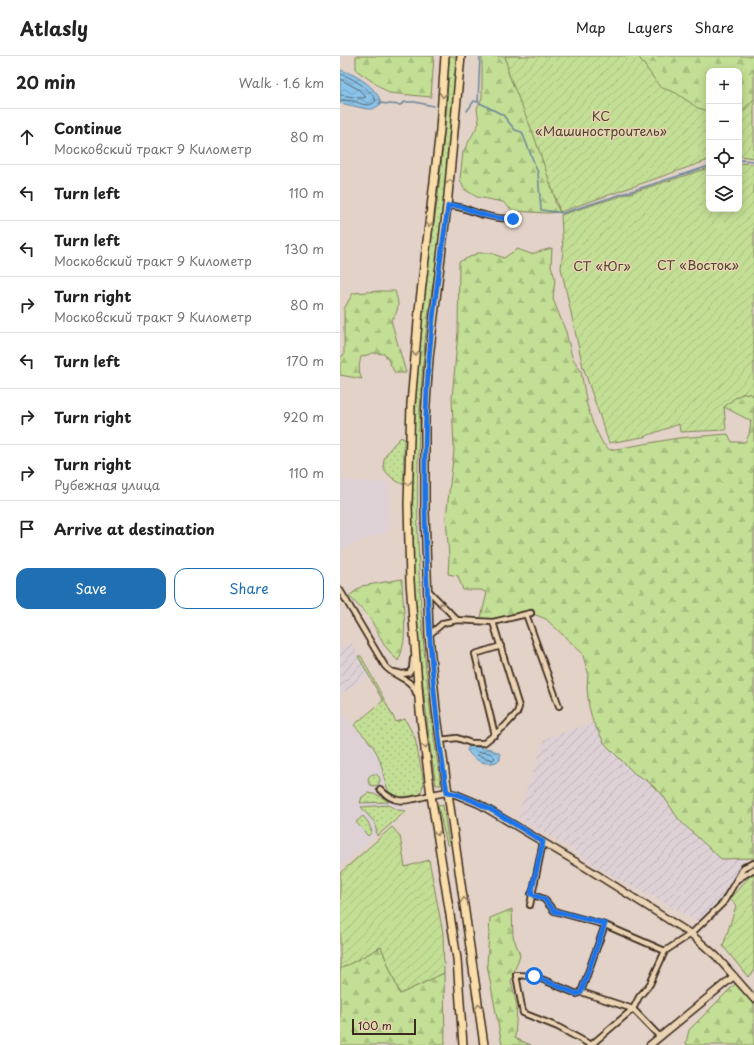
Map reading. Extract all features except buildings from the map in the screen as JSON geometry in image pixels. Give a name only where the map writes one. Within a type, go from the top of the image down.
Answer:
[{"type":"main road","points":[[445,56],[440,130],[420,299],[412,404],[408,504],[410,581],[420,707],[431,795],[453,933],[463,1045]]},
{"type":"main road","points":[[461,56],[448,206],[433,320],[426,404],[425,512],[429,634],[440,740],[484,1045]]},
{"type":"street","points":[[448,206],[468,208],[483,215],[493,217],[513,219],[519,217]]},
{"type":"street","points":[[340,590],[381,660],[392,673],[413,685],[420,707]]},
{"type":"street","points":[[427,590],[457,620]]},
{"type":"street","points":[[429,634],[443,623],[457,620],[493,622],[531,613]]},
{"type":"street","points":[[526,614],[559,706]]},
{"type":"street","points":[[440,740],[457,738],[471,743],[484,743],[495,735],[517,713],[519,707],[493,622]]},
{"type":"street","points":[[381,660],[395,672],[407,674],[412,669],[414,645]]},
{"type":"street","points":[[495,735],[475,654],[501,646]]},
{"type":"street","points":[[380,789],[387,797],[399,801],[447,792],[479,804],[691,934],[716,956],[754,999]]},
{"type":"street","points":[[530,905],[531,894],[543,842]]},
{"type":"street","points":[[660,1037],[633,1009],[581,992],[577,994],[534,976],[516,975],[523,1013],[558,1027],[591,1045],[633,1009],[639,997],[650,984],[665,951],[691,934],[723,903],[744,867],[754,863]]},
{"type":"street","points":[[737,880],[754,869]]},
{"type":"street","points":[[531,894],[544,899],[554,911],[605,924],[665,951]]},
{"type":"street","points":[[581,992],[605,924]]},
{"type":"street","points":[[650,1045],[734,976]]},
{"type":"shaded area","points":[[340,480],[388,483],[389,531],[340,549]]},
{"type":"shaded area","points":[[352,643],[369,676],[340,694],[340,647]]},
{"type":"shaded area","points":[[340,709],[372,746],[401,799],[405,810],[340,866]]},
{"type":"shaded area","points":[[603,720],[747,856],[723,902],[701,923],[635,887],[624,883],[591,863],[575,851],[517,817],[545,738]]},
{"type":"green space","points":[[356,56],[434,56],[431,97],[389,93],[356,70]]},
{"type":"green space","points":[[449,56],[456,56],[454,99],[442,225],[425,341],[418,452],[419,563],[422,619],[426,675],[441,785],[436,785],[415,618],[412,568],[411,489],[418,360],[425,283],[438,195],[447,105]]},
{"type":"green space","points":[[482,56],[520,56],[553,180],[555,203],[560,212],[547,213],[513,211],[503,202],[477,197],[464,189],[460,179],[463,152],[479,123],[477,108],[482,98]]},
{"type":"green space","name":"КС «Машиностроитель»","points":[[505,56],[638,56],[660,87],[676,93],[698,108],[706,110],[706,161],[560,212],[533,133],[509,75]]},
{"type":"green space","points":[[638,56],[754,56],[754,99],[743,111],[742,118],[742,68],[706,68],[706,129],[689,123],[651,77]]},
{"type":"green space","points":[[754,99],[754,158],[742,156],[743,111]]},
{"type":"green space","points":[[742,163],[754,164],[754,396],[746,393],[742,394],[724,407],[726,430],[680,432],[679,424],[643,437],[609,443],[583,367],[561,268],[563,251],[561,215],[706,169],[706,212],[742,212]]},
{"type":"green space","points":[[552,248],[551,266],[555,278],[553,299],[566,332],[572,357],[581,371],[587,405],[593,424],[603,444],[610,450],[678,438],[728,434],[732,442],[745,442],[749,435],[751,421],[724,407],[742,394],[746,393],[754,396],[754,858],[721,859],[679,820],[662,794],[646,780],[635,774],[605,744],[593,722],[589,707],[587,688],[588,672],[582,653],[546,619],[531,613],[493,622],[480,621],[487,593],[481,590],[463,590],[458,576],[448,574],[449,557],[446,517],[454,451],[452,398],[458,332],[459,262],[478,253],[491,253],[504,258],[517,249],[531,254]]},
{"type":"green space","points":[[395,291],[398,307],[394,317],[391,320],[406,373],[395,373],[385,354],[373,353],[361,357],[359,368],[362,379],[340,375],[340,357],[344,355],[344,309],[353,293]]},
{"type":"green space","points":[[401,437],[404,439],[404,484],[393,478],[384,468],[385,456]]},
{"type":"green space","points":[[402,579],[405,631],[402,651],[398,661],[384,645],[370,618],[349,596],[362,586]]},
{"type":"green space","points":[[358,656],[361,656],[396,722],[405,719],[415,738],[424,783],[420,795],[400,797],[389,792],[385,783],[378,755],[371,743],[354,725],[383,701]]},
{"type":"green space","points":[[372,774],[376,774],[380,780],[376,786],[372,786],[368,782],[368,778]]},
{"type":"green space","points":[[368,793],[378,795],[389,802],[360,803],[362,797]]},
{"type":"green space","points":[[388,805],[398,810],[406,811],[377,836],[375,823],[361,807]]},
{"type":"green space","points":[[443,805],[449,845],[447,845],[438,806]]},
{"type":"green space","points":[[363,816],[368,822],[372,832],[368,836],[356,822]]},
{"type":"green space","points":[[392,827],[400,836],[405,867],[429,860],[443,933],[444,973],[400,994],[381,947],[340,969],[340,873]]},
{"type":"green space","points":[[752,874],[754,874],[754,972],[748,977],[723,946],[736,906],[730,898]]},
{"type":"green space","points":[[512,909],[513,936],[520,955],[511,981],[517,1006],[515,1038],[531,1045],[502,1045],[487,965],[490,918]]},
{"type":"green space","points":[[381,947],[400,994],[444,973],[445,1045],[340,1045],[340,969]]},
{"type":"green space","points":[[735,984],[754,1004],[754,1045],[687,1045],[686,1043],[689,1030]]},
{"type":"water","points":[[340,70],[352,74],[365,82],[376,92],[381,104],[373,109],[367,109],[340,103]]},
{"type":"water","points":[[469,746],[491,749],[500,754],[500,760],[491,763],[482,762],[470,754],[467,750]]},
{"type":"waterway","points":[[478,102],[480,56]]},
{"type":"waterway","points":[[467,111],[474,101],[478,102],[503,115],[515,130],[522,132],[538,173],[541,210],[563,213],[706,167]]},
{"type":"waterway","points":[[379,103],[400,105],[405,102],[415,102],[433,106]]},
{"type":"waterway","points":[[742,160],[754,161]]},
{"type":"route","points":[[513,219],[483,215],[468,208],[454,205],[448,206],[429,358],[426,419],[425,512],[427,590],[429,634],[436,709],[447,792],[479,804],[543,842],[531,894],[544,899],[554,911],[576,915],[605,924],[581,992],[577,994],[534,976]]},
{"type":"park label","name":"СТ «Восток»","points":[[698,265]]},
{"type":"park label","name":"СТ «Юг»","points":[[602,266]]}]
